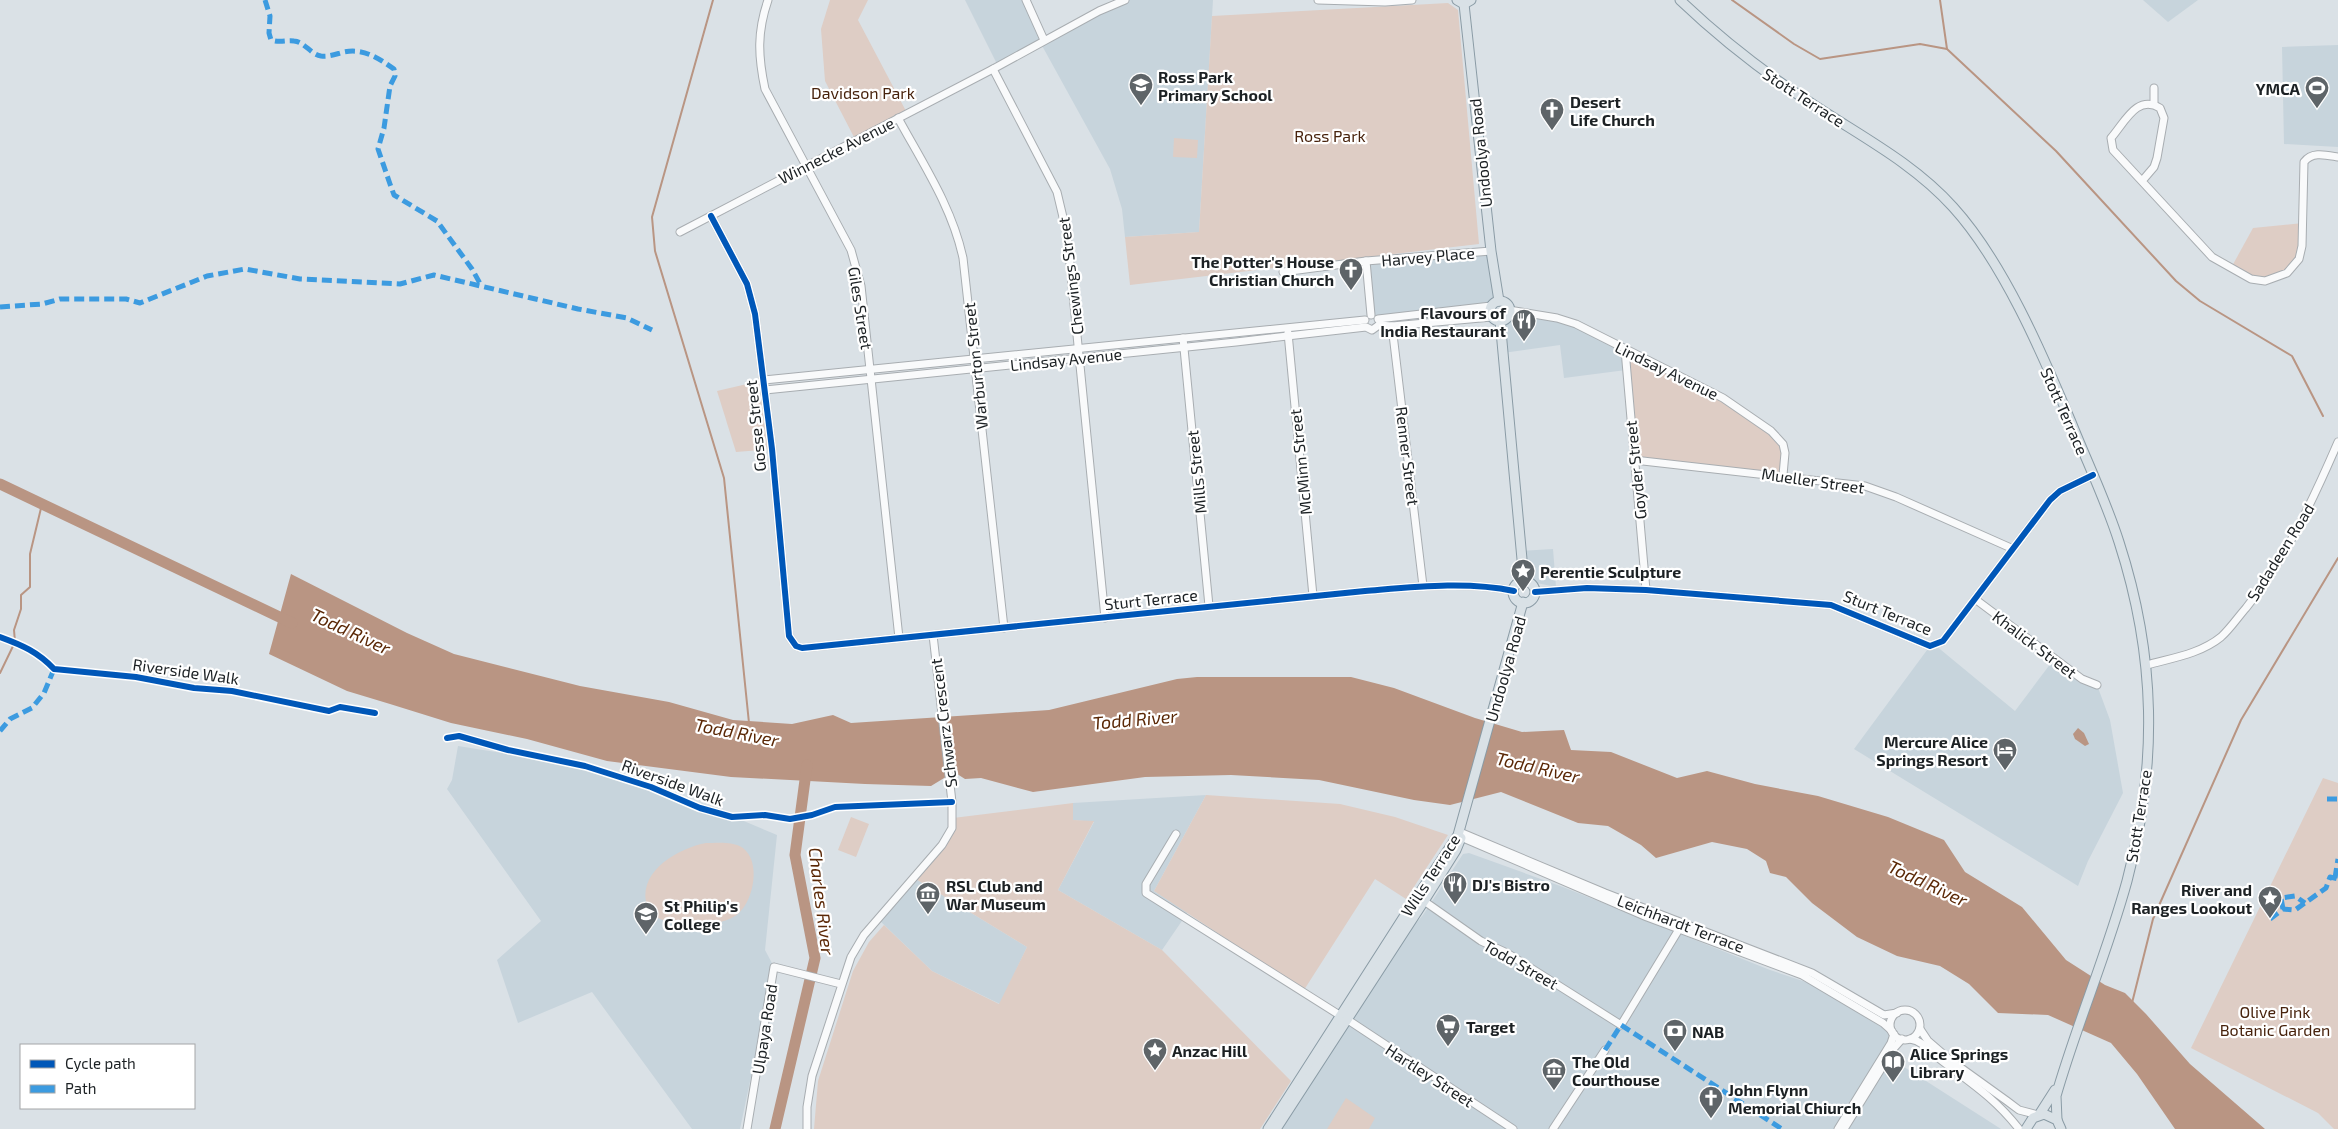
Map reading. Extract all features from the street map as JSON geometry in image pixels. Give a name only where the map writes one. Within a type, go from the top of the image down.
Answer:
[{"type":"main road","name":"Stott Terrace","points":[[1680,0],[1750,61],[1816,107],[1895,156],[1953,207],[1988,254],[2017,305],[2060,398],[2119,542],[2130,578],[2143,634],[2147,665],[2150,731],[2142,815],[2126,884],[2060,1082],[2055,1104],[2059,1124]]},
{"type":"main road","name":"Undoolya Road","points":[[1464,1],[1495,303]]},
{"type":"main road","points":[[1496,319],[1506,318],[1509,310],[1505,303],[1495,303],[1490,311],[1496,319],[1524,581]]},
{"type":"main road","points":[[1524,581],[1533,585],[1535,592],[1530,601],[1523,602],[1517,600],[1514,591],[1516,585],[1524,581]]},
{"type":"main road","name":"Undoolya Road","points":[[1461,832],[1523,602]]},
{"type":"main road","name":"Wills Terrace","points":[[1268,1129],[1385,959],[1420,899],[1456,850],[1461,832]]},
{"type":"main road","name":"Wills Terrace","points":[[1276,1129],[1344,1018]]},
{"type":"main road","name":"Stott Terrace","points":[[2026,1129],[2029,1121],[2038,1115],[2060,1082]]},
{"type":"main road","points":[[2038,1115],[2048,1115],[2059,1124]]},
{"type":"street","name":"Giles Street","points":[[768,0],[760,23],[759,43],[760,67],[765,89],[851,250],[861,286],[899,638]]},
{"type":"street","points":[[1026,0],[1044,40]]},
{"type":"street","name":"Winnecke Avenue","points":[[680,232],[993,69],[1099,11],[1125,0]]},
{"type":"street","points":[[1318,0],[1386,2],[1412,0]]},
{"type":"street","name":"Chewings Street","points":[[993,69],[1050,176],[1060,201],[1067,234],[1105,618]]},
{"type":"street","points":[[2154,88],[2154,104]]},
{"type":"street","points":[[2142,181],[2154,167],[2164,118],[2160,108],[2154,104],[2138,105],[2111,138],[2112,150],[2212,257],[2251,279],[2266,281],[2287,272],[2299,259],[2302,246],[2304,162],[2314,154],[2338,157]]},
{"type":"street","name":"Warburton Street","points":[[898,118],[949,211],[963,258],[1004,628]]},
{"type":"street","name":"Gosse Street","points":[[711,216],[747,284],[755,314],[764,380],[789,636],[792,643]]},
{"type":"street","name":"Harvey Place","points":[[1283,272],[1366,261],[1491,251]]},
{"type":"street","name":"Harvey Place","points":[[1366,261],[1367,321]]},
{"type":"street","points":[[1367,321],[1372,330],[1378,322],[1495,303]]},
{"type":"street","name":"Lindsay Avenue","points":[[1509,310],[1557,318],[1576,324],[1723,398],[1771,431],[1783,444],[1783,475]]},
{"type":"street","points":[[1367,321],[1392,326],[1496,319]]},
{"type":"street","name":"Lindsay Avenue","points":[[764,380],[1078,347],[1367,321]]},
{"type":"street","name":"Lindsay Avenue","points":[[765,390],[1288,337],[1367,321]]},
{"type":"street","name":"Renner Street","points":[[1392,326],[1423,586]]},
{"type":"street","name":"McMinn Street","points":[[1288,328],[1313,596]]},
{"type":"street","name":"Mills Street","points":[[1183,338],[1209,606]]},
{"type":"street","name":"Goyder Street","points":[[1625,350],[1646,590]]},
{"type":"street","name":"Sadadeen Road","points":[[2147,665],[2195,652],[2222,636],[2261,588],[2296,532],[2338,442]]},
{"type":"street","name":"Mueller Street","points":[[1634,460],[1783,475],[1865,486],[1896,497],[2012,548]]},
{"type":"street","name":"Sturt Terrace","points":[[1535,592],[1587,588],[1646,590],[1831,605],[1930,646],[1942,641],[2050,500],[2060,491],[2093,476]]},
{"type":"street","name":"Sturt Terrace","points":[[792,643],[802,648],[1423,586],[1475,587],[1514,591]]},
{"type":"street","name":"Khalick Street","points":[[1975,599],[2075,674],[2098,685]]},
{"type":"street","name":"Schwarz Crescent","points":[[807,1129],[807,1107],[812,1076],[851,957],[864,935],[942,845],[952,828],[952,802],[933,635]]},
{"type":"street","name":"Leichhardt Terrace","points":[[1461,832],[1680,927],[1802,975],[1884,1023],[1893,1032]]},
{"type":"street","name":"Hartley Street","points":[[1176,834],[1146,884],[1146,893],[1344,1018],[1513,1129]]},
{"type":"street","name":"Todd Street","points":[[1420,899],[1481,941],[1507,953],[1621,1026],[1680,927]]},
{"type":"street","name":"Leichhardt Terrace","points":[[1680,927],[1812,973],[1884,1015],[1897,1013]]},
{"type":"street","name":"Ulpaya Road","points":[[747,1129],[774,967],[841,984]]},
{"type":"street","points":[[1838,1129],[1891,1043],[1893,1032],[1892,1019],[1897,1013],[1908,1010],[1916,1014],[1920,1021],[1920,1030],[1916,1036],[1906,1039],[1894,1048],[1844,1129]]},
{"type":"street","points":[[1920,1030],[1928,1041],[1950,1060],[2013,1106],[2038,1115]]},
{"type":"street","points":[[1893,1032],[1906,1039],[1922,1043],[1939,1058],[1979,1086],[1997,1103],[2018,1129]]},
{"type":"street","points":[[1553,1129],[1604,1050]]},
{"type":"street","points":[[2059,1124],[2066,1129]]},
{"type":"shaded area","name":"Ross Park Primary School","points":[[965,0],[1026,0],[1044,40],[1125,0],[1213,0],[1199,232],[1125,237],[1122,209],[1110,169],[1040,42],[998,66]]},
{"type":"shaded area","points":[[2143,0],[2198,0],[2168,22]]},
{"type":"shaded area","points":[[2338,45],[2338,147],[2284,144],[2282,47]]},
{"type":"shaded area","points":[[1491,251],[1496,301],[1378,318],[1368,316],[1366,261]]},
{"type":"shaded area","points":[[1506,310],[1557,318],[1625,350],[1626,370],[1564,378],[1560,345],[1503,353],[1503,318]]},
{"type":"shaded area","points":[[1553,549],[1556,587],[1532,582],[1521,551]]},
{"type":"shaded area","name":"Mercure Alice Springs Resort","points":[[1935,645],[2015,711],[2054,659],[2097,685],[2110,720],[2123,793],[2088,861],[2078,886],[1854,749],[1930,646]]},
{"type":"shaded area","name":"St Philip's College","points":[[458,746],[597,768],[701,803],[777,835],[765,950],[774,967],[740,1129],[692,1129],[592,992],[518,1023],[497,960],[541,921],[447,789],[452,780]]},
{"type":"shaded area","points":[[1206,795],[1154,891],[1188,912],[1162,950],[1058,890],[1094,822],[1073,820],[1073,803]]},
{"type":"shaded area","points":[[1469,853],[1563,887],[1770,970],[1809,983],[1888,1031],[1889,1041],[1901,1065],[2001,1129],[1276,1129],[1385,959],[1423,915],[1463,854]]},
{"type":"shaded area","points":[[914,878],[1027,947],[1000,1004],[932,971],[878,919]]},
{"type":"green space","name":"Davidson Park","points":[[830,0],[868,0],[858,20],[907,113],[856,141],[825,81],[821,29]]},
{"type":"green space","name":"Ross Park","points":[[1448,3],[1458,10],[1479,244],[1130,285],[1125,237],[1199,232],[1212,16]]},
{"type":"green space","points":[[1174,138],[1198,140],[1197,158],[1173,157]]},
{"type":"green space","points":[[2303,223],[2299,259],[2287,273],[2258,280],[2231,268],[2253,228]]},
{"type":"green space","points":[[1625,350],[1723,398],[1783,444],[1783,475],[1634,460]]},
{"type":"green space","points":[[764,380],[772,449],[736,452],[717,391]]},
{"type":"green space","name":"Olive Pink Botanic Garden","points":[[2323,778],[2338,783],[2338,1129],[2334,1129],[2318,1113],[2191,1048]]},
{"type":"green space","points":[[1206,795],[1340,804],[1395,817],[1448,835],[1406,899],[1375,879],[1304,990],[1154,891]]},
{"type":"green space","points":[[1073,803],[1073,820],[1094,821],[1058,890],[1162,950],[1291,1081],[1260,1129],[814,1129],[818,1081],[853,971],[869,942],[884,925],[932,971],[999,1004],[1027,947],[914,878],[942,845],[953,818]]},
{"type":"green space","points":[[851,817],[869,824],[856,857],[838,850]]},
{"type":"green space","points":[[706,843],[735,844],[749,854],[754,871],[752,890],[744,907],[730,919],[718,923],[688,926],[673,924],[661,919],[651,912],[646,902],[646,890],[649,880],[655,870],[674,855]]},
{"type":"green space","points":[[1346,1098],[1375,1118],[1369,1129],[1327,1129]]},
{"type":"water","points":[[291,574],[407,633],[454,654],[580,686],[669,702],[733,720],[792,724],[833,715],[851,723],[1049,710],[1177,679],[1197,677],[1351,677],[1394,688],[1475,718],[1522,732],[1564,730],[1571,750],[1611,752],[1677,778],[1707,771],[1755,784],[1818,796],[1888,817],[1944,840],[1965,872],[2022,907],[2066,960],[2105,985],[2125,993],[2190,1064],[2265,1129],[2175,1129],[2137,1074],[2111,1043],[2048,1015],[1998,1013],[1969,984],[1940,966],[1897,956],[1857,937],[1812,903],[1786,877],[1770,873],[1766,861],[1747,849],[1712,842],[1656,858],[1641,845],[1608,826],[1578,823],[1501,792],[1450,805],[1414,800],[1319,780],[1231,775],[1145,777],[1033,792],[981,778],[965,779],[954,772],[931,786],[865,784],[731,777],[607,761],[527,739],[451,723],[347,691],[269,654]]},
{"type":"water","points":[[2078,728],[2084,733],[2089,744],[2085,746],[2075,739],[2073,734]]},
{"type":"waterway","points":[[713,0],[652,217],[655,251],[724,478],[749,723]]},
{"type":"waterway","points":[[1732,0],[1794,44],[1820,59],[1920,44],[1947,49],[2056,151],[2176,281],[2200,301],[2292,356],[2323,416]]},
{"type":"waterway","points":[[1940,0],[1947,49]]},
{"type":"waterway","name":"Todd River","points":[[0,484],[292,623]]},
{"type":"waterway","points":[[0,673],[15,642],[14,630],[21,609],[21,595],[30,587],[30,554],[42,504]]},
{"type":"waterway","points":[[2132,1003],[2153,919],[2241,720],[2338,558]]},
{"type":"waterway","name":"Charles River","points":[[775,1129],[815,958],[795,855],[807,765]]},
{"type":"marked path","points":[[265,0],[270,16],[269,33],[271,40],[298,42],[321,56],[358,51],[376,58],[394,69],[395,76],[390,86],[384,128],[378,149],[394,195],[437,221],[472,269],[482,287]]},
{"type":"marked path","points":[[0,307],[42,304],[60,299],[126,299],[140,303],[207,276],[245,269],[300,279],[400,284],[434,275],[578,309],[627,318],[652,330]]},
{"type":"marked path","points":[[0,731],[10,719],[32,708],[44,693],[54,669]]},
{"type":"marked path","points":[[2327,799],[2338,799]]},
{"type":"marked path","points":[[2335,878],[2338,859]]},
{"type":"marked path","points":[[2270,919],[2283,909],[2295,910],[2326,888],[2330,877],[2338,879]]},
{"type":"marked path","points":[[2283,909],[2281,898],[2295,896],[2305,903]]},
{"type":"marked path","points":[[1605,1050],[1621,1025],[1782,1129]]},
{"type":"cycle path","points":[[711,216],[747,284],[755,314],[772,449],[789,636],[796,646],[802,648],[1402,588],[1477,586],[1514,591]]},
{"type":"cycle path","points":[[1535,592],[1587,588],[1646,590],[1831,605],[1930,646],[1943,641],[2050,500],[2060,491],[2093,475]]},
{"type":"cycle path","name":"Riverside Walk","points":[[0,637],[29,650],[54,669],[136,677],[194,688],[232,691],[329,711],[340,707],[375,713]]},
{"type":"cycle path","name":"Riverside Walk","points":[[447,738],[459,736],[508,750],[585,766],[651,787],[700,808],[732,817],[765,815],[790,819],[812,815],[835,807],[952,802]]},
{"type":"place","name":"Ross Park Primary School","points":[[1141,106]]},
{"type":"place","name":"YMCA","points":[[2317,109]]},
{"type":"place","name":"Desert Life Church","points":[[1552,131]]},
{"type":"place","name":"The Potter's House Christian Church","points":[[1351,291]]},
{"type":"place","name":"Flavours of India Restaurant","points":[[1524,342]]},
{"type":"place","name":"Perentie Sculpture","points":[[1523,592]]},
{"type":"place","name":"Mercure Alice Springs Resort","points":[[2005,771]]},
{"type":"place","name":"DJ's Bistro","points":[[1455,905]]},
{"type":"place","name":"RSL Club and War Museum","points":[[928,915]]},
{"type":"place","name":"River and Ranges Lookout","points":[[2270,919]]},
{"type":"place","name":"St Philip's College","points":[[646,935]]},
{"type":"place","name":"Target","points":[[1448,1047]]},
{"type":"place","name":"NAB","points":[[1675,1052]]},
{"type":"place","name":"Anzac Hill","points":[[1155,1071]]},
{"type":"place","name":"Alice Springs Library","points":[[1893,1083]]},
{"type":"place","name":"The Old Courthouse","points":[[1554,1091]]},
{"type":"place","name":"John Flynn Memorial Chiurch","points":[[1711,1119]]}]
